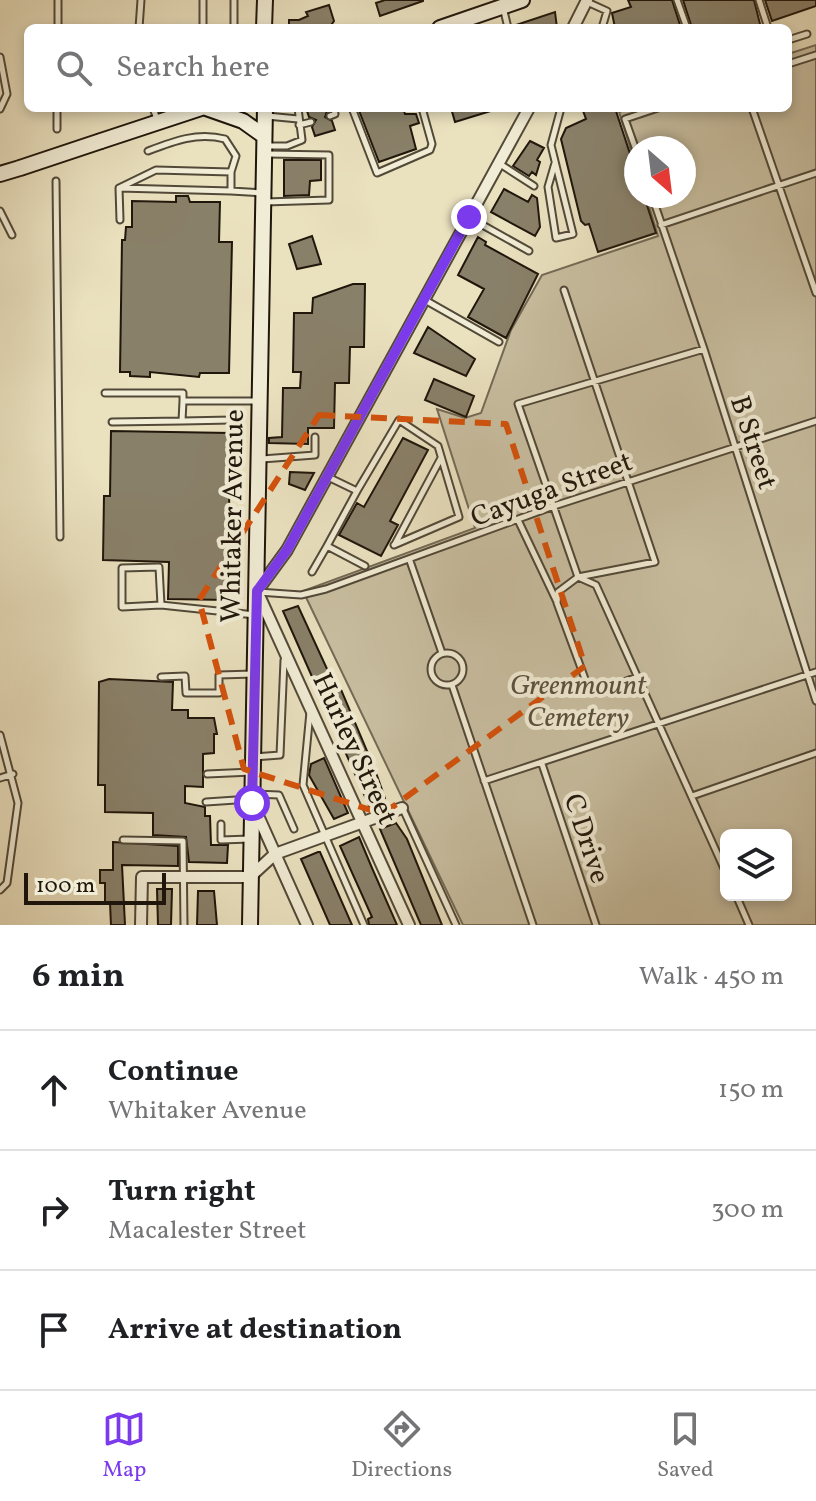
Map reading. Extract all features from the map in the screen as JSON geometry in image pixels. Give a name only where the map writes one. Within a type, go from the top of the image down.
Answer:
[{"type":"main road","points":[[263,0],[264,24]]},
{"type":"main road","points":[[451,24],[513,2]]},
{"type":"main road","points":[[0,174],[101,141],[155,115],[176,112]]},
{"type":"main road","points":[[217,112],[240,119],[263,146]]},
{"type":"main road","name":"Whitaker Avenue","points":[[250,925],[265,112]]},
{"type":"street","points":[[575,24],[587,1]]},
{"type":"street","points":[[257,591],[287,550],[527,112]]},
{"type":"street","name":"Hurley Street","points":[[257,591],[409,925]]},
{"type":"street","points":[[252,799],[307,925]]},
{"type":"street","points":[[141,925],[142,877],[184,877],[206,872],[250,877],[275,854],[402,808]]},
{"type":"lane","points":[[58,0],[58,24]]},
{"type":"lane","points":[[139,24],[141,0]]},
{"type":"lane","points":[[203,0],[203,24]]},
{"type":"lane","points":[[234,0],[234,24]]},
{"type":"lane","points":[[677,0],[686,24]]},
{"type":"lane","points":[[759,0],[767,24]]},
{"type":"lane","points":[[587,1],[607,11],[603,24]]},
{"type":"lane","points":[[509,24],[513,2]]},
{"type":"lane","points":[[792,39],[807,34]]},
{"type":"lane","points":[[792,63],[816,55]]},
{"type":"lane","points":[[0,57],[7,94],[0,109]]},
{"type":"lane","points":[[57,112],[57,129]]},
{"type":"lane","points":[[265,112],[298,116],[311,122]]},
{"type":"lane","points":[[330,116],[335,112]]},
{"type":"lane","points":[[354,112],[377,173],[430,150],[432,144],[423,112]]},
{"type":"lane","points":[[555,163],[548,187],[556,238],[573,234],[551,145],[560,112]]},
{"type":"lane","points":[[631,136],[625,119],[646,112]]},
{"type":"lane","points":[[753,112],[816,293]]},
{"type":"lane","points":[[263,146],[287,146],[302,140],[298,116]]},
{"type":"lane","points":[[148,151],[189,137],[210,135],[225,139],[236,156],[231,172],[231,191]]},
{"type":"lane","points":[[119,188],[231,191],[262,197],[329,200],[329,155],[263,146]]},
{"type":"lane","points":[[499,163],[534,186]]},
{"type":"lane","points":[[119,188],[156,170],[231,172]]},
{"type":"lane","points":[[661,225],[816,173]]},
{"type":"lane","points":[[56,181],[60,537]]},
{"type":"lane","points":[[119,188],[120,220]]},
{"type":"lane","name":"B Street","points":[[656,208],[813,673],[816,701]]},
{"type":"lane","points":[[0,211],[12,235]]},
{"type":"lane","points":[[469,217],[529,251]]},
{"type":"lane","points":[[557,603],[558,592],[578,577],[655,562],[564,290]]},
{"type":"lane","points":[[424,300],[499,342]]},
{"type":"lane","points":[[704,349],[518,404],[578,577],[596,585],[720,859]]},
{"type":"lane","points":[[105,393],[183,393],[182,421]]},
{"type":"lane","points":[[183,401],[258,401]]},
{"type":"lane","points":[[112,422],[232,420]]},
{"type":"lane","points":[[312,572],[399,420],[438,446],[442,457],[459,517],[394,545],[442,457]]},
{"type":"lane","name":"Cayuga Street","points":[[257,591],[301,595],[410,561],[630,480],[816,421]]},
{"type":"lane","points":[[257,459],[315,455],[315,437]]},
{"type":"lane","points":[[327,476],[357,491]]},
{"type":"lane","points":[[518,520],[557,603],[588,687],[603,690],[637,677]]},
{"type":"lane","points":[[327,546],[365,566]]},
{"type":"lane","points":[[410,561],[442,653]]},
{"type":"lane","points":[[161,605],[159,567],[122,568],[122,607],[161,605],[256,615]]},
{"type":"lane","points":[[546,581],[564,586]]},
{"type":"lane","points":[[207,774],[280,755],[285,651]]},
{"type":"lane","points":[[442,653],[458,657],[463,667],[461,678],[452,685],[441,685],[431,674],[431,664],[442,653]]},
{"type":"lane","points":[[484,781],[813,673]]},
{"type":"lane","points":[[161,677],[185,676],[186,693],[219,693],[219,675],[255,674]]},
{"type":"lane","points":[[452,685],[533,925]]},
{"type":"lane","points":[[311,707],[303,785],[364,925]]},
{"type":"lane","points":[[0,735],[13,774],[18,803],[7,883],[0,890]]},
{"type":"lane","points":[[692,796],[816,753]]},
{"type":"lane","name":"C Drive","points":[[542,764],[596,925]]},
{"type":"lane","points":[[0,778],[13,774]]},
{"type":"lane","points":[[206,802],[279,795],[294,829]]},
{"type":"lane","points":[[402,808],[456,925]]},
{"type":"lane","points":[[221,824],[221,840],[251,839]]},
{"type":"lane","points":[[123,840],[183,841],[184,925]]},
{"type":"lane","points":[[739,901],[749,925]]},
{"type":"highlighted area","points":[[319,415],[506,424],[585,666],[383,814],[244,769],[199,600]]},
{"type":"green space","name":"Greenmount Cemetery","points":[[816,45],[816,925],[463,925],[303,591],[475,528],[437,409],[465,418],[481,413],[511,330],[542,275],[658,236],[650,208],[696,208],[696,136],[627,136],[619,112],[792,112],[792,53]]},
{"type":"building","points":[[385,0],[423,1],[380,16],[376,3]]},
{"type":"building","points":[[628,0],[672,0],[680,24],[614,24],[612,13],[631,7]]},
{"type":"building","points":[[683,0],[754,0],[760,24],[691,24]]},
{"type":"building","points":[[765,0],[816,0],[816,6],[772,21]]},
{"type":"building","points":[[329,5],[334,21],[332,24],[289,24],[289,20],[308,16],[306,12]]},
{"type":"building","points":[[555,12],[556,24],[519,24]]},
{"type":"building","points":[[307,112],[327,112],[325,117],[332,121],[335,130],[315,136],[312,127],[316,120],[309,117]]},
{"type":"building","points":[[360,112],[416,114],[419,123],[410,126],[416,149],[379,162]]},
{"type":"building","points":[[452,112],[488,112],[455,122]]},
{"type":"building","points":[[583,112],[616,112],[624,136],[624,208],[648,208],[656,233],[598,252],[589,224],[581,221],[561,139],[566,128],[586,119]]},
{"type":"building","points":[[530,141],[544,148],[537,160],[540,162],[536,175],[532,172],[529,176],[513,166]]},
{"type":"building","points":[[284,160],[321,160],[321,180],[310,181],[309,195],[284,196]]},
{"type":"building","points":[[504,189],[528,202],[532,195],[537,198],[540,227],[535,236],[491,212]]},
{"type":"building","points":[[176,196],[188,196],[190,202],[220,202],[219,242],[232,242],[229,373],[200,373],[199,377],[150,372],[150,377],[130,376],[130,372],[120,372],[122,240],[125,240],[126,227],[132,227],[132,201],[176,202]]},
{"type":"building","points":[[312,236],[321,264],[297,269],[289,244]]},
{"type":"building","points":[[478,237],[486,242],[485,245],[538,274],[506,338],[468,317],[484,289],[458,275]]},
{"type":"building","points":[[353,284],[365,284],[364,347],[350,347],[349,383],[335,383],[334,428],[308,428],[308,444],[269,443],[269,438],[282,437],[283,388],[300,388],[301,372],[293,372],[294,313],[312,313],[313,298]]},
{"type":"building","points":[[428,327],[475,359],[466,376],[414,353]]},
{"type":"building","points":[[434,379],[474,396],[466,417],[425,400]]},
{"type":"building","points":[[111,431],[230,433],[228,600],[168,599],[169,562],[103,560],[104,496],[110,496]]},
{"type":"building","points":[[403,438],[428,450],[390,521],[398,525],[381,556],[339,535],[357,503],[364,507]]},
{"type":"building","points":[[290,472],[314,473],[305,490],[289,484]]},
{"type":"building","points":[[298,606],[333,682],[337,680],[385,798],[370,808],[283,611]]},
{"type":"building","points":[[109,679],[173,682],[172,710],[188,710],[188,718],[214,718],[217,734],[214,734],[214,753],[203,754],[203,787],[185,786],[185,803],[205,807],[205,816],[210,816],[211,845],[228,845],[227,863],[189,862],[186,837],[153,835],[153,813],[105,812],[105,785],[98,785],[99,682]]},
{"type":"building","points":[[324,758],[348,813],[334,819],[309,775],[311,764]]},
{"type":"building","points":[[396,823],[407,839],[442,925],[421,925],[380,829]]},
{"type":"building","points":[[359,837],[397,925],[369,925],[368,919],[372,917],[340,846]]},
{"type":"building","points":[[113,842],[178,846],[178,866],[122,865],[125,925],[111,925],[110,903],[105,903],[105,883],[100,883],[100,870],[113,870]]},
{"type":"building","points":[[318,852],[352,925],[330,925],[301,859]]},
{"type":"building","points":[[157,889],[172,889],[171,925],[158,925]]},
{"type":"building","points":[[198,891],[214,891],[217,925],[197,925]]},
{"type":"route","points":[[252,803],[257,591],[287,550],[469,217]]}]
